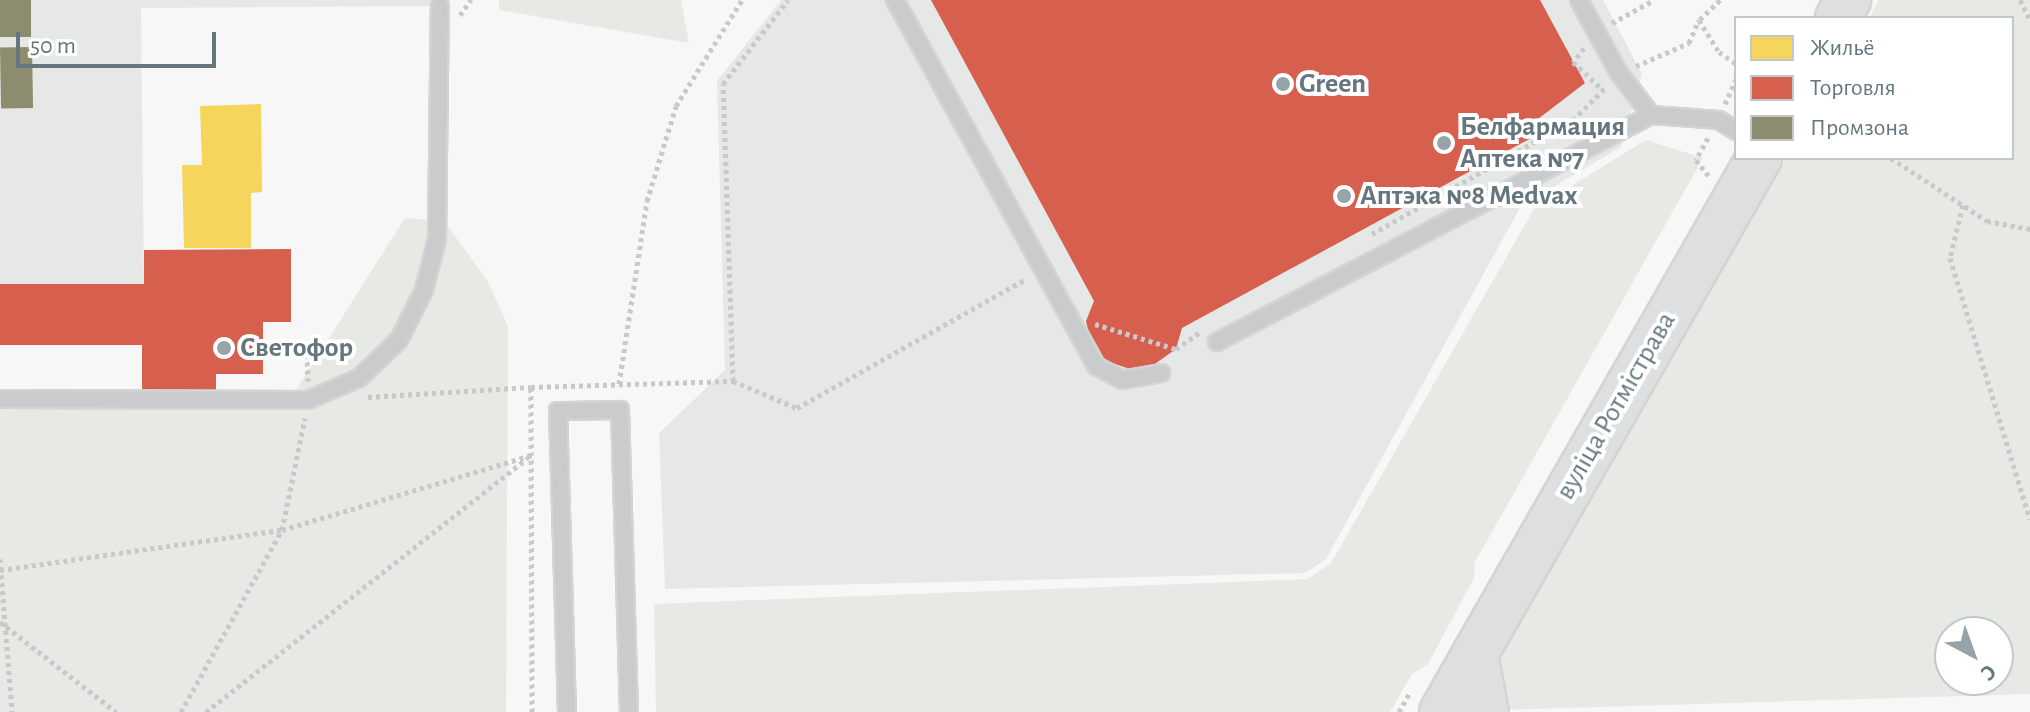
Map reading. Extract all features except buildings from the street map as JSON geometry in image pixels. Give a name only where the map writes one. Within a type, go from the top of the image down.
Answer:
[{"type":"main road","name":"вуліца Ротмістрава","points":[[1442,712],[1758,160]]},
{"type":"main road","points":[[1475,654],[1486,712]]},
{"type":"lane","points":[[895,0],[1096,366],[1122,380],[1161,373]]},
{"type":"lane","points":[[1579,0],[1619,73],[1651,115]]},
{"type":"lane","points":[[0,399],[308,400],[359,378],[399,340],[424,290],[437,239],[440,6]]},
{"type":"lane","points":[[1217,342],[1651,115],[1719,120],[1734,130]]},
{"type":"lane","points":[[567,712],[558,411],[620,410],[629,712]]},
{"type":"path","points":[[619,384],[647,201],[676,106],[742,0]]},
{"type":"path","points":[[733,381],[723,84],[788,0]]},
{"type":"path","points":[[1365,238],[1573,120],[1619,73],[1689,43],[1699,20],[1720,0]]},
{"type":"path","points":[[2020,0],[2030,20]]},
{"type":"path","points":[[1699,20],[1719,52],[1734,63]]},
{"type":"path","points":[[1573,62],[1603,90]]},
{"type":"path","points":[[1894,160],[1987,221],[2030,229]]},
{"type":"path","points":[[1963,205],[1950,258],[2030,519]]},
{"type":"path","points":[[308,400],[531,387],[733,381],[797,408],[1044,269]]},
{"type":"path","points":[[1086,321],[1176,349],[1213,325]]},
{"type":"path","points":[[181,712],[282,530],[308,400],[307,354]]},
{"type":"path","points":[[531,387],[532,712]]},
{"type":"path","points":[[0,570],[282,530],[532,455]]},
{"type":"path","points":[[206,712],[532,455]]},
{"type":"path","points":[[0,559],[2,624],[12,712]]},
{"type":"path","points":[[2,624],[116,712]]},
{"type":"shaded area","points":[[0,0],[448,0],[440,6],[141,8],[144,284],[0,284]]},
{"type":"shaded area","points":[[499,0],[681,0],[689,43],[499,10]]},
{"type":"shaded area","points":[[781,0],[1603,0],[1642,74],[1621,147],[1521,206],[1326,559],[1305,573],[665,589],[659,433],[725,370],[717,81]]},
{"type":"shaded area","points":[[1879,0],[2030,0],[2030,694],[2014,694],[2014,616],[1934,616],[1934,696],[1963,696],[1497,710],[1496,649],[1785,160],[2014,160],[2014,16],[1870,16]]},
{"type":"shaded area","points":[[1646,140],[1703,158],[1475,562],[1474,578],[1428,664],[1412,674],[1390,712],[656,712],[654,604],[1308,579],[1331,563],[1534,209]]},
{"type":"shaded area","points":[[405,218],[444,221],[487,280],[508,326],[506,712],[0,712],[0,408],[64,400],[288,403]]},
{"type":"place","name":"Green","points":[[1283,84]]},
{"type":"place","name":"Белфармация Аптека №7","points":[[1444,143]]},
{"type":"place","name":"Аптэка №8 Medvax","points":[[1344,196]]},
{"type":"place","name":"Светофор","points":[[224,348]]}]
